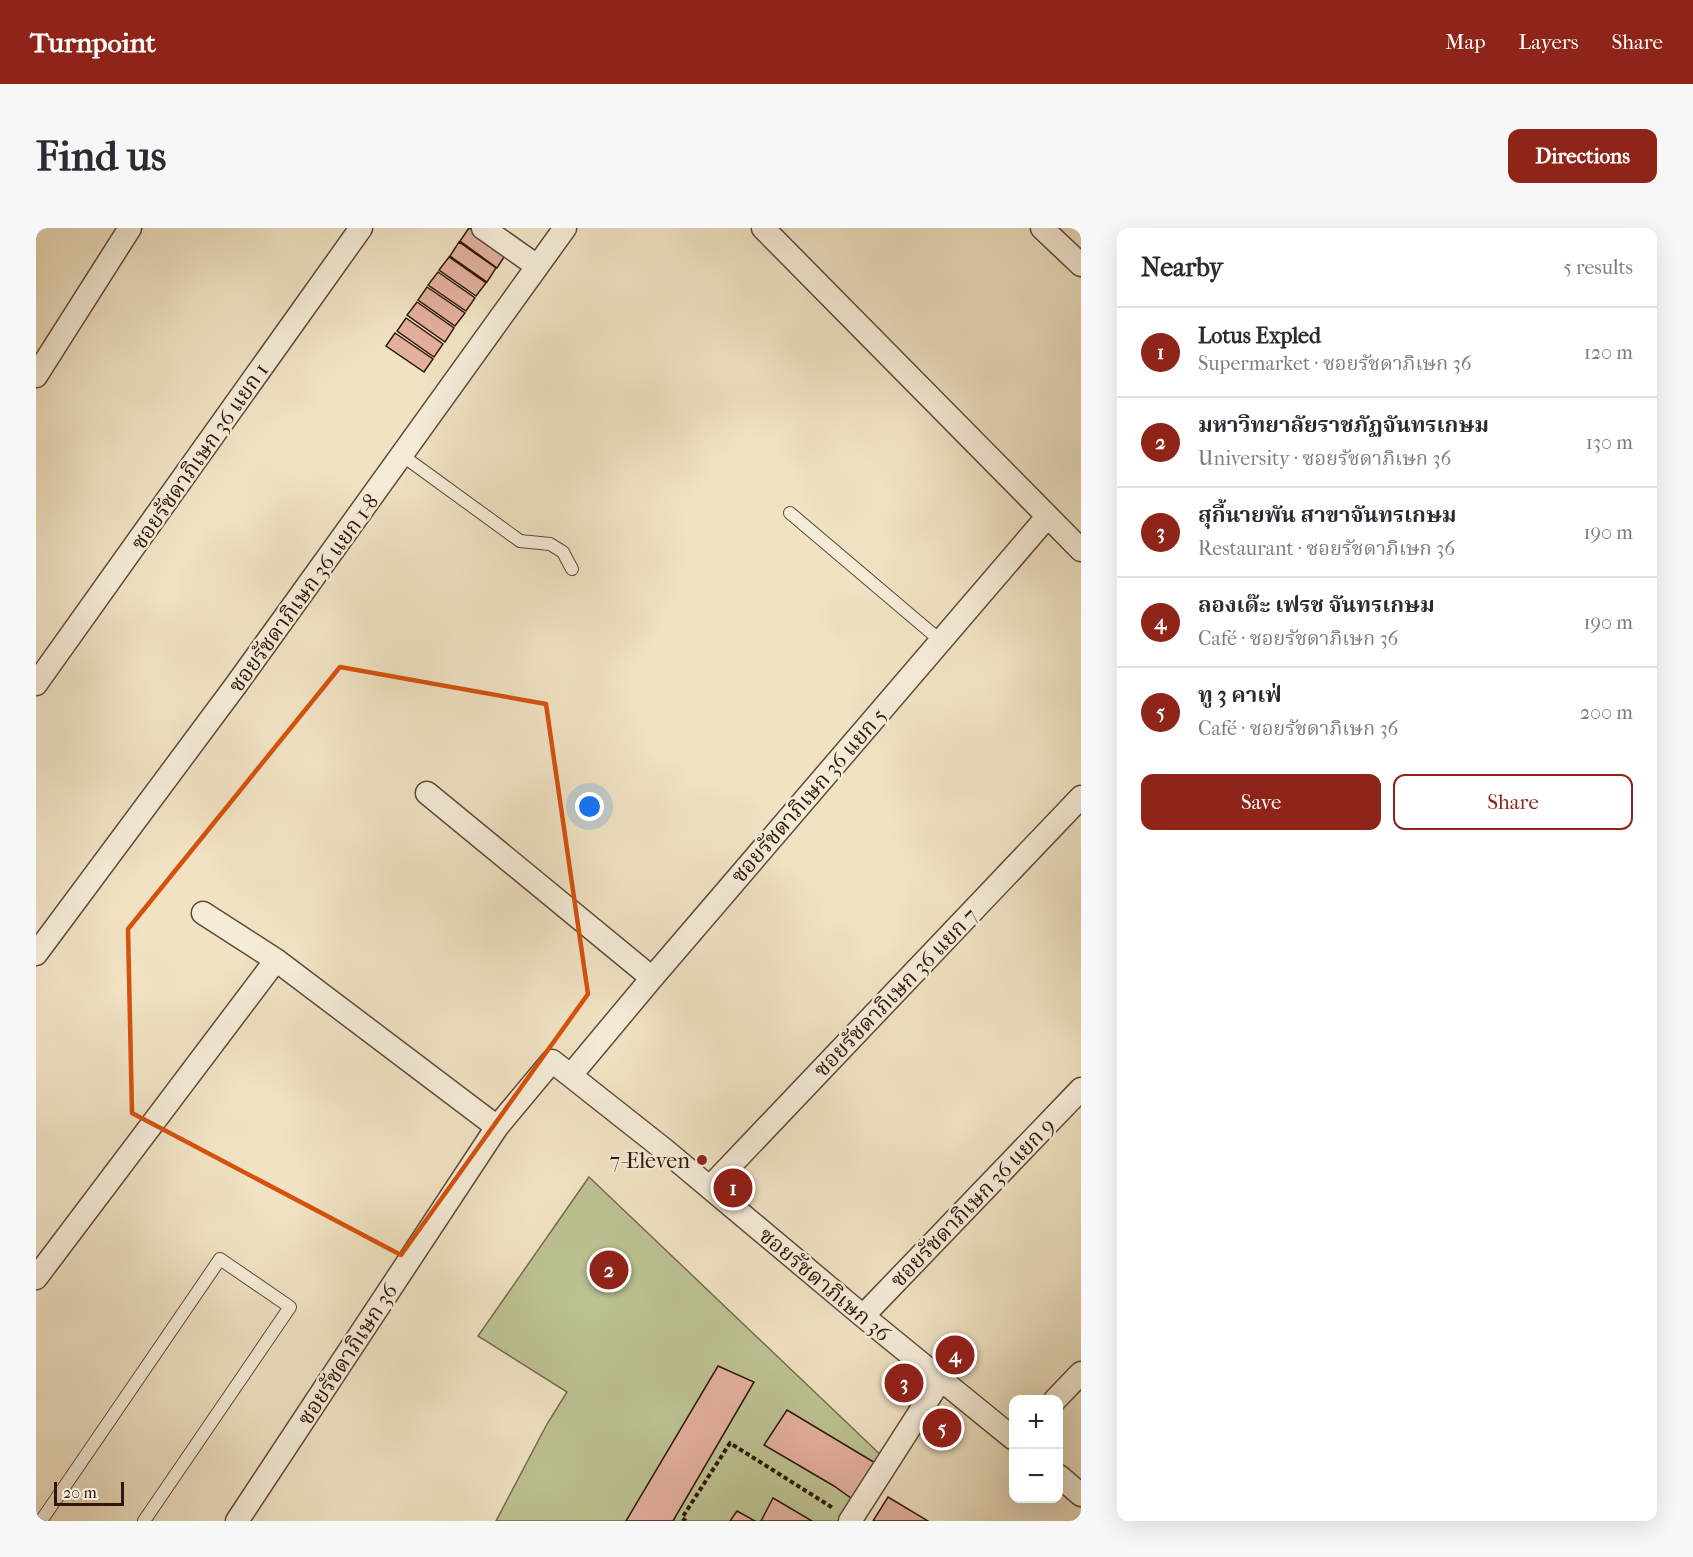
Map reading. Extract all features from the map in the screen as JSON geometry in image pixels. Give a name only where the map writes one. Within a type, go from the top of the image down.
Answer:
[{"type":"street","points":[[36,376],[130,228]]},
{"type":"street","name":"ซอยรัชดาภิเษก 36 แยก 1","points":[[38,677],[361,228]]},
{"type":"street","points":[[483,228],[537,266]]},
{"type":"street","name":"ซอยรัชดาภิเษก 36 แยก 1-8","points":[[36,954],[243,676],[566,228]]},
{"type":"street","points":[[763,228],[1081,550]]},
{"type":"street","points":[[1042,228],[1081,265]]},
{"type":"street","name":"ซอยรัชดาภิเษก 36 แยก 5","points":[[571,1074],[1047,517]]},
{"type":"street","points":[[427,793],[652,978]]},
{"type":"street","name":"ซอยรัชดาภิเษก 36 แยก 7","points":[[710,1187],[1081,797]]},
{"type":"street","points":[[203,913],[276,960],[497,1127]]},
{"type":"street","points":[[36,1278],[276,960]]},
{"type":"street","name":"ซอยรัชดาภิเษก 36","points":[[237,1521],[497,1127],[552,1061],[710,1187],[1009,1435]]},
{"type":"street","name":"ซอยรัชดาภิเษก 36 แยก 9","points":[[863,1316],[1081,1089]]},
{"type":"street","points":[[1060,1395],[1081,1373]]},
{"type":"street","points":[[851,1520],[941,1379]]},
{"type":"street","points":[[1063,1479],[1081,1495]]},
{"type":"lane","points":[[403,456],[520,541],[550,544],[563,552],[572,569]]},
{"type":"lane","points":[[790,513],[941,641]]},
{"type":"lane","points":[[41,1521],[220,1259],[290,1306],[144,1521]]},
{"type":"path","points":[[686,1521],[682,1518],[730,1443],[851,1520]]},
{"type":"highlighted area","points":[[340,667],[546,704],[588,994],[401,1255],[132,1113],[128,929]]},
{"type":"green space","points":[[589,1177],[884,1458],[843,1521],[496,1521],[547,1424],[567,1392],[478,1336]]},
{"type":"building","points":[[469,228],[506,254],[497,268],[460,241]]},
{"type":"building","points":[[459,242],[496,268],[487,282],[450,256]]},
{"type":"building","points":[[449,257],[486,283],[476,296],[439,270]]},
{"type":"building","points":[[438,272],[475,298],[466,311],[428,285]]},
{"type":"building","points":[[427,287],[465,313],[455,326],[418,300]]},
{"type":"building","points":[[417,302],[454,328],[445,342],[407,315]]},
{"type":"building","points":[[406,318],[443,344],[434,357],[397,331]]},
{"type":"building","points":[[395,333],[433,359],[424,372],[386,346]]},
{"type":"building","points":[[718,1366],[754,1382],[673,1521],[626,1521]]},
{"type":"building","points":[[787,1410],[877,1464],[855,1501],[764,1445]]},
{"type":"building","points":[[888,1497],[928,1521],[873,1521]]},
{"type":"building","points":[[773,1498],[812,1521],[761,1521]]},
{"type":"building","points":[[737,1511],[755,1521],[730,1521]]},
{"type":"place","name":"7-Eleven","points":[[702,1160]]},
{"type":"place","name":"Lotus Expled","points":[[733,1188]]},
{"type":"place","name":"มหาวิทยาลัยราชภัฏจันทรเกษม","points":[[609,1270]]},
{"type":"place","name":"ลองเด๊ะ เฟรช จันทรเกษม","points":[[955,1355]]},
{"type":"place","name":"สุกี้นายพัน สาขาจันทรเกษม","points":[[904,1383]]},
{"type":"place","name":"ทู 3 คาเฟ่","points":[[942,1428]]}]
